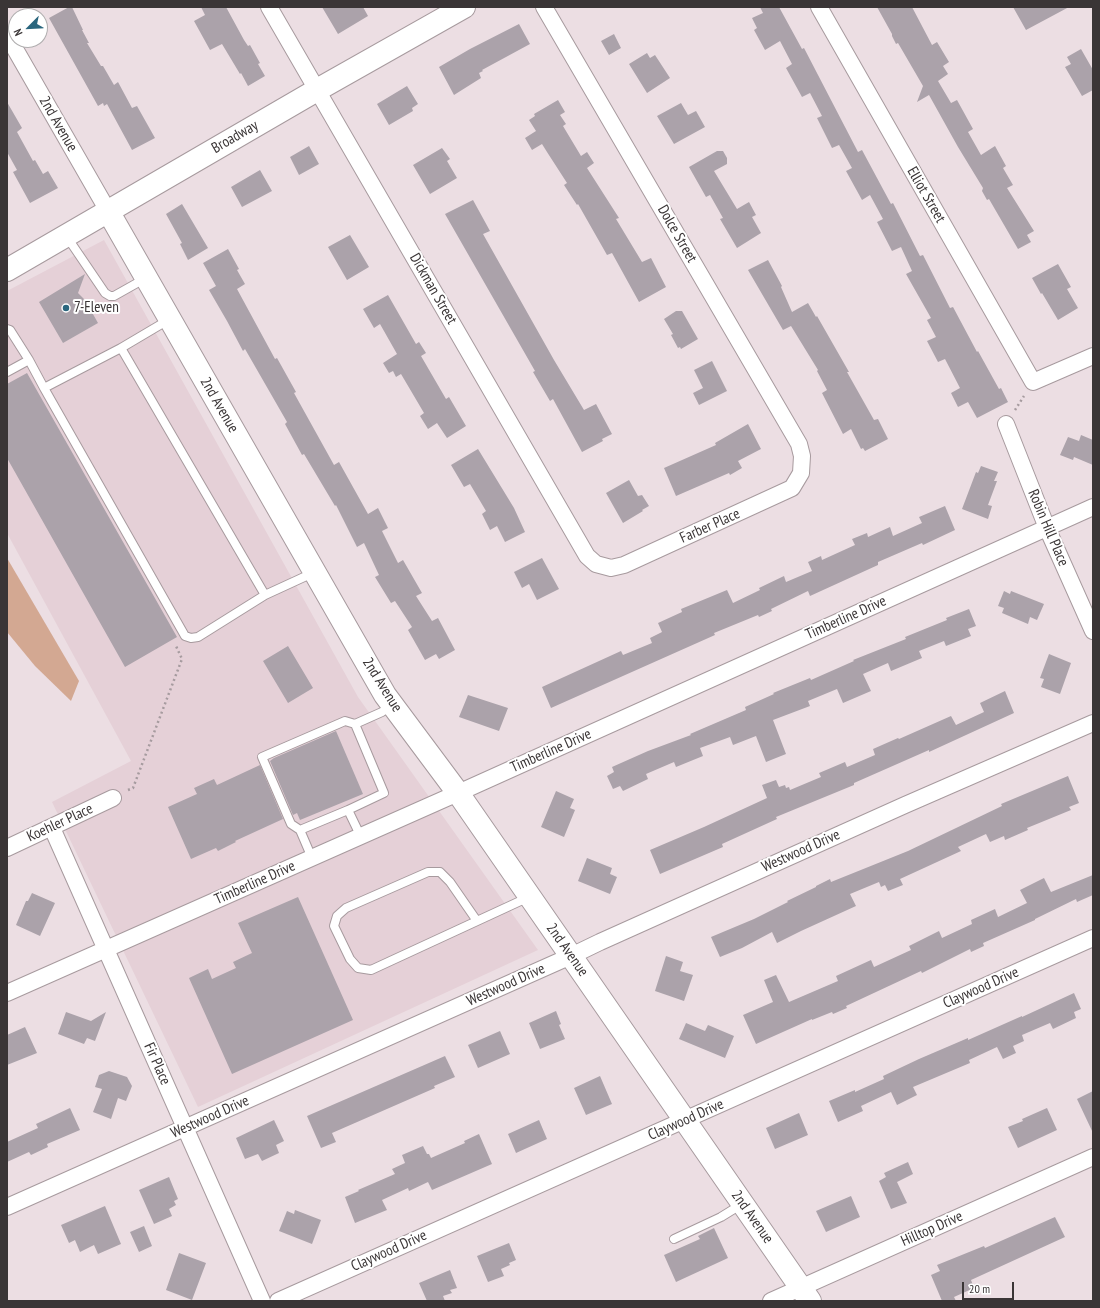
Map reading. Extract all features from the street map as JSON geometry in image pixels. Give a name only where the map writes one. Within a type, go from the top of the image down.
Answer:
[{"type":"street","name":"Dickman Street","points":[[270,7],[587,556],[592,562],[601,566]]},
{"type":"street","name":"Broadway","points":[[7,270],[317,90],[464,7]]},
{"type":"street","name":"Dolce Street","points":[[544,7],[799,444],[802,464]]},
{"type":"street","name":"Elliot Street","points":[[819,7],[1033,382]]},
{"type":"street","name":"2nd Avenue","points":[[7,35],[385,695],[458,793],[806,1294]]},
{"type":"street","points":[[1033,382],[1093,356]]},
{"type":"street","name":"Robin Hill Place","points":[[1006,424],[1047,528],[1093,631]]},
{"type":"street","name":"Farber Place","points":[[601,566],[611,568],[624,565],[792,488],[801,473],[802,464]]},
{"type":"street","name":"Timberline Drive","points":[[7,992],[361,837],[1093,507]]},
{"type":"street","name":"Westwood Drive","points":[[7,1207],[572,956],[905,805],[1093,723]]},
{"type":"street","name":"Koehler Place","points":[[7,848],[113,798]]},
{"type":"street","name":"Fir Place","points":[[52,828],[262,1301]]},
{"type":"street","name":"Claywood Drive","points":[[278,1301],[1093,938]]},
{"type":"street","name":"Hilltop Drive","points":[[771,1301],[806,1294],[1093,1157]]},
{"type":"lane","points":[[66,235],[105,293],[110,296],[114,296],[147,278]]},
{"type":"lane","points":[[44,388],[121,348],[170,319]]},
{"type":"lane","points":[[7,329],[10,330],[28,360],[185,636],[192,638],[198,637],[266,595],[315,572]]},
{"type":"lane","points":[[121,348],[266,595]]},
{"type":"lane","points":[[7,372],[28,360]]},
{"type":"lane","points":[[312,858],[300,830],[291,824],[262,757],[345,721],[355,724],[382,712],[393,705]]},
{"type":"lane","points":[[300,830],[384,793],[355,724]]},
{"type":"lane","points":[[348,810],[361,837]]},
{"type":"lane","points":[[477,921],[450,882],[440,872],[428,872],[346,908],[337,916],[334,926],[350,959],[358,968],[371,970],[530,897]]},
{"type":"lane","points":[[674,1239],[721,1218],[743,1204]]},
{"type":"path","points":[[1006,424],[1033,382]]},
{"type":"path","points":[[113,798],[133,788],[182,659],[176,646]]},
{"type":"shaded area","points":[[104,240],[358,697],[538,950],[198,1107],[52,802],[131,761],[7,533],[7,291]]},
{"type":"shaded area","points":[[7,558],[79,681],[71,701],[35,666],[7,632]]},
{"type":"building","points":[[69,7],[72,7],[89,43],[87,43],[101,66],[103,66],[114,85],[118,82],[132,108],[137,106],[155,138],[132,150],[107,104],[104,106],[103,103],[98,106],[49,18]]},
{"type":"building","points":[[201,7],[226,7],[244,40],[248,46],[250,45],[265,76],[248,86],[222,44],[210,50],[194,21],[205,15]]},
{"type":"building","points":[[322,7],[363,7],[368,16],[338,34]]},
{"type":"building","points":[[760,7],[779,7],[802,49],[804,48],[858,152],[862,150],[891,204],[893,203],[920,256],[923,255],[950,308],[953,307],[977,352],[978,351],[999,389],[1001,388],[1008,402],[977,418],[968,402],[958,407],[951,393],[960,388],[945,359],[938,362],[927,341],[936,337],[927,320],[931,318],[906,274],[912,271],[901,247],[892,251],[877,222],[883,219],[870,195],[862,200],[846,171],[852,168],[839,145],[832,148],[817,118],[822,116],[810,93],[802,97],[786,68],[792,64],[780,41],[765,50],[754,30],[757,28],[752,18],[763,13]]},
{"type":"building","points":[[877,7],[912,7],[932,45],[937,42],[949,62],[943,66],[948,74],[938,81],[951,103],[957,100],[973,129],[968,132],[981,155],[995,146],[1006,166],[1003,168],[1013,185],[1007,188],[1034,231],[1027,235],[1031,242],[1018,249],[989,199],[987,200],[982,191],[983,188],[929,95],[917,102],[923,86],[898,43],[896,44]]},
{"type":"building","points":[[1013,7],[1069,7],[1026,30]]},
{"type":"building","points":[[519,24],[530,44],[482,70],[483,71],[479,73],[481,78],[454,95],[439,67]]},
{"type":"building","points":[[614,34],[621,48],[609,55],[601,41]]},
{"type":"building","points":[[1081,49],[1093,70],[1093,90],[1082,96],[1065,67],[1071,64],[1067,57]]},
{"type":"building","points":[[647,53],[650,58],[655,55],[670,78],[647,93],[629,64]]},
{"type":"building","points":[[407,86],[418,104],[412,108],[413,111],[389,125],[377,104]]},
{"type":"building","points":[[558,100],[565,112],[560,115],[566,124],[563,126],[581,156],[587,152],[594,163],[587,168],[619,218],[616,219],[642,262],[651,258],[666,287],[639,302],[612,253],[607,255],[578,204],[577,205],[564,185],[567,183],[542,144],[532,150],[525,138],[536,131],[529,120],[535,116],[534,114]]},
{"type":"building","points":[[7,102],[22,128],[17,132],[33,161],[35,160],[43,174],[48,171],[58,188],[30,203],[13,172],[17,170],[7,152]]},
{"type":"building","points":[[681,103],[688,115],[696,111],[705,127],[674,144],[657,116]]},
{"type":"building","points":[[309,146],[319,164],[299,175],[290,157]]},
{"type":"building","points":[[442,148],[450,159],[447,161],[457,178],[430,194],[413,165]]},
{"type":"building","points":[[717,151],[723,151],[727,158],[727,164],[714,171],[737,209],[749,202],[756,215],[752,217],[761,233],[737,248],[720,219],[723,218],[710,195],[706,197],[689,167]]},
{"type":"building","points":[[260,170],[272,191],[242,207],[231,187]]},
{"type":"building","points":[[473,200],[490,231],[483,234],[554,360],[584,410],[596,404],[612,434],[602,439],[603,441],[582,452],[553,399],[550,401],[533,372],[535,371],[445,214]]},
{"type":"building","points":[[182,204],[208,248],[188,260],[180,244],[182,243],[166,214]]},
{"type":"building","points":[[350,235],[369,267],[347,280],[328,247]]},
{"type":"building","points":[[228,249],[245,284],[237,289],[275,359],[277,358],[296,392],[294,393],[334,465],[339,462],[368,514],[378,508],[388,528],[382,531],[398,563],[403,560],[422,593],[416,596],[432,621],[438,618],[455,650],[439,659],[436,654],[425,660],[408,630],[412,627],[395,601],[391,603],[375,577],[379,575],[364,543],[357,547],[336,505],[335,506],[304,454],[302,455],[285,424],[287,422],[245,349],[243,351],[209,290],[216,286],[203,263]]},
{"type":"building","points":[[768,260],[782,286],[781,287],[792,312],[808,303],[816,317],[817,316],[874,420],[878,419],[888,439],[865,451],[863,448],[861,449],[851,429],[843,434],[822,393],[827,390],[817,371],[818,370],[791,326],[783,330],[748,270]]},
{"type":"building","points":[[1058,264],[1071,287],[1067,289],[1078,308],[1058,320],[1032,278]]},
{"type":"building","name":"7-Eleven","points":[[85,274],[78,293],[85,300],[98,323],[63,343],[39,302]]},
{"type":"building","points":[[388,295],[416,344],[419,342],[426,353],[421,356],[446,399],[449,397],[466,426],[447,438],[437,423],[428,429],[420,416],[424,413],[401,374],[396,377],[393,371],[389,373],[383,363],[397,354],[380,324],[374,328],[363,309]]},
{"type":"building","points":[[676,311],[682,311],[698,339],[681,349],[680,347],[678,348],[671,335],[673,334],[664,319]]},
{"type":"building","points":[[712,361],[727,391],[699,405],[693,393],[703,388],[694,370]]},
{"type":"building","points":[[27,373],[177,637],[125,667],[7,458],[7,384]]},
{"type":"building","points":[[748,424],[761,449],[738,461],[742,468],[730,475],[729,473],[676,496],[664,468],[716,445],[715,443]]},
{"type":"building","points":[[1081,435],[1093,440],[1093,465],[1074,457],[1073,460],[1060,455],[1068,437],[1079,441]]},
{"type":"building","points":[[478,449],[514,508],[525,532],[505,542],[497,526],[490,530],[482,514],[486,511],[470,484],[464,487],[451,465]]},
{"type":"building","points":[[981,466],[998,472],[994,481],[997,481],[988,505],[992,506],[988,519],[962,509],[976,472],[978,473]]},
{"type":"building","points":[[629,480],[638,496],[642,495],[649,506],[623,523],[606,493]]},
{"type":"building","points":[[945,506],[955,530],[923,545],[922,543],[878,562],[878,565],[810,596],[808,591],[771,609],[772,611],[759,617],[758,615],[714,633],[715,635],[551,708],[542,687],[621,651],[623,655],[652,643],[650,638],[662,632],[658,623],[682,612],[681,609],[727,590],[733,603],[784,576],[786,582],[812,571],[808,562],[821,556],[822,560],[855,545],[852,539],[867,533],[868,537],[890,527],[893,536],[922,523],[919,517]]},
{"type":"building","points":[[542,558],[559,589],[537,600],[529,584],[522,588],[514,572]]},
{"type":"building","points":[[1004,591],[1010,594],[1011,591],[1044,604],[1037,620],[1030,617],[1028,624],[1002,613],[1004,608],[998,606]]},
{"type":"building","points":[[969,609],[976,626],[968,629],[971,636],[946,646],[944,641],[919,651],[922,658],[891,671],[888,663],[863,674],[871,691],[843,703],[837,689],[808,701],[810,706],[773,720],[786,754],[766,762],[756,736],[733,745],[730,737],[700,748],[703,756],[676,767],[674,762],[646,774],[648,779],[623,791],[620,786],[613,789],[607,776],[614,772],[612,767],[648,751],[691,735],[690,734],[746,710],[745,707],[774,694],[773,693],[810,678],[811,680],[854,661],[853,660],[906,639],[905,637],[947,620],[946,618]]},
{"type":"building","points":[[288,646],[313,688],[288,703],[263,661]]},
{"type":"building","points":[[1049,654],[1071,663],[1060,694],[1041,687],[1044,679],[1040,678]]},
{"type":"building","points":[[1005,691],[1014,713],[929,752],[929,750],[854,783],[854,785],[776,817],[777,819],[722,844],[723,847],[660,874],[650,850],[767,798],[762,785],[776,780],[779,787],[785,785],[786,788],[789,787],[790,790],[821,777],[819,773],[845,762],[847,767],[875,755],[873,749],[951,716],[956,725],[984,712],[980,703]]},
{"type":"building","points":[[468,695],[508,708],[499,731],[459,717]]},
{"type":"building","points":[[336,731],[363,794],[300,820],[297,813],[293,815],[270,761]]},
{"type":"building","points":[[260,765],[283,819],[235,841],[236,842],[218,851],[216,848],[191,859],[168,807],[197,794],[194,788],[214,779],[217,785]]},
{"type":"building","points":[[1068,776],[1079,803],[1069,807],[1071,810],[1027,828],[1028,830],[1005,840],[1004,836],[990,842],[986,834],[958,847],[961,851],[900,879],[903,885],[888,891],[885,885],[881,887],[879,882],[850,894],[856,906],[777,943],[772,932],[742,948],[720,957],[711,937],[754,919],[830,879],[831,882],[908,851],[1002,806],[1001,804]]},
{"type":"building","points":[[556,791],[574,799],[570,808],[575,810],[564,837],[541,827]]},
{"type":"building","points":[[587,858],[612,868],[610,874],[617,877],[610,894],[578,881]]},
{"type":"building","points":[[1093,875],[1093,895],[1077,902],[1076,899],[1035,920],[983,943],[984,946],[971,952],[970,949],[922,973],[921,971],[846,1006],[847,1008],[833,1014],[832,1012],[812,1019],[756,1044],[743,1015],[773,1002],[764,980],[776,975],[789,1002],[838,981],[836,976],[871,960],[874,967],[911,950],[909,946],[939,931],[942,938],[972,924],[971,920],[995,909],[998,917],[1027,903],[1020,890],[1044,878],[1051,892]]},
{"type":"building","points":[[32,893],[55,903],[40,936],[16,925],[26,901],[28,901]]},
{"type":"building","points":[[298,897],[353,1020],[232,1074],[189,978],[208,969],[212,979],[236,968],[233,962],[252,953],[238,923]]},
{"type":"building","points":[[666,956],[683,962],[680,971],[693,975],[684,1001],[655,991]]},
{"type":"building","points":[[1074,993],[1081,1009],[1074,1012],[1076,1018],[1053,1029],[1050,1023],[1022,1035],[1024,1041],[1013,1046],[1016,1053],[1003,1059],[997,1047],[969,1060],[970,1063],[913,1087],[917,1095],[897,1105],[891,1092],[861,1106],[863,1111],[838,1122],[829,1101],[855,1090],[855,1092],[884,1079],[883,1076],[919,1059],[968,1038],[968,1040]]},
{"type":"building","points":[[556,1011],[561,1024],[559,1025],[565,1039],[540,1049],[529,1023]]},
{"type":"building","points":[[66,1012],[91,1021],[106,1012],[95,1041],[87,1038],[84,1044],[58,1034]]},
{"type":"building","points":[[686,1023],[705,1031],[708,1025],[734,1036],[725,1058],[679,1039]]},
{"type":"building","points":[[25,1027],[37,1053],[7,1065],[7,1035]]},
{"type":"building","points":[[500,1031],[510,1054],[478,1068],[468,1045]]},
{"type":"building","points":[[445,1056],[455,1077],[434,1086],[435,1088],[332,1133],[336,1142],[321,1148],[307,1116]]},
{"type":"building","points":[[109,1071],[127,1077],[132,1086],[126,1101],[118,1098],[111,1119],[93,1112],[102,1089],[95,1087],[99,1075]]},
{"type":"building","points":[[600,1076],[612,1104],[586,1115],[574,1088]]},
{"type":"building","points":[[1093,1091],[1093,1133],[1077,1099]]},
{"type":"building","points":[[70,1108],[80,1130],[47,1144],[48,1147],[31,1155],[29,1152],[7,1162],[7,1142],[38,1128],[36,1124]]},
{"type":"building","points":[[1047,1108],[1057,1130],[1018,1148],[1008,1127]]},
{"type":"building","points":[[799,1113],[808,1135],[775,1149],[766,1128]]},
{"type":"building","points":[[274,1120],[284,1141],[276,1145],[279,1153],[262,1161],[258,1154],[245,1159],[236,1138]]},
{"type":"building","points":[[539,1120],[547,1139],[516,1153],[508,1134]]},
{"type":"building","points":[[479,1134],[492,1164],[432,1190],[428,1182],[409,1191],[408,1188],[382,1200],[387,1210],[355,1223],[345,1197],[395,1174],[392,1169],[405,1163],[402,1155],[423,1146],[431,1158],[465,1143],[464,1141]]},
{"type":"building","points":[[908,1162],[913,1174],[897,1182],[907,1203],[891,1209],[879,1181],[886,1177],[884,1173]]},
{"type":"building","points":[[169,1177],[178,1199],[174,1201],[176,1205],[169,1209],[172,1216],[154,1224],[139,1190]]},
{"type":"building","points":[[851,1196],[860,1217],[826,1232],[816,1211]]},
{"type":"building","points":[[105,1206],[121,1244],[98,1254],[94,1245],[80,1252],[75,1240],[69,1243],[61,1225]]},
{"type":"building","points":[[295,1210],[321,1220],[312,1244],[279,1231],[287,1211],[294,1214]]},
{"type":"building","points":[[1055,1217],[1065,1237],[971,1280],[974,1288],[954,1297],[956,1301],[942,1301],[931,1275],[940,1271],[937,1265],[984,1246],[985,1248]]},
{"type":"building","points":[[144,1226],[152,1246],[139,1252],[130,1232]]},
{"type":"building","points":[[714,1228],[728,1258],[676,1282],[664,1255],[700,1239],[698,1236]]},
{"type":"building","points":[[509,1243],[516,1260],[509,1263],[510,1265],[501,1269],[504,1276],[488,1282],[477,1256]]},
{"type":"building","points":[[179,1253],[206,1263],[192,1300],[166,1290]]},
{"type":"building","points":[[450,1270],[457,1288],[450,1290],[452,1293],[443,1296],[445,1301],[427,1301],[419,1283]]},
{"type":"place","name":"7-Eleven","points":[[66,308]]}]
